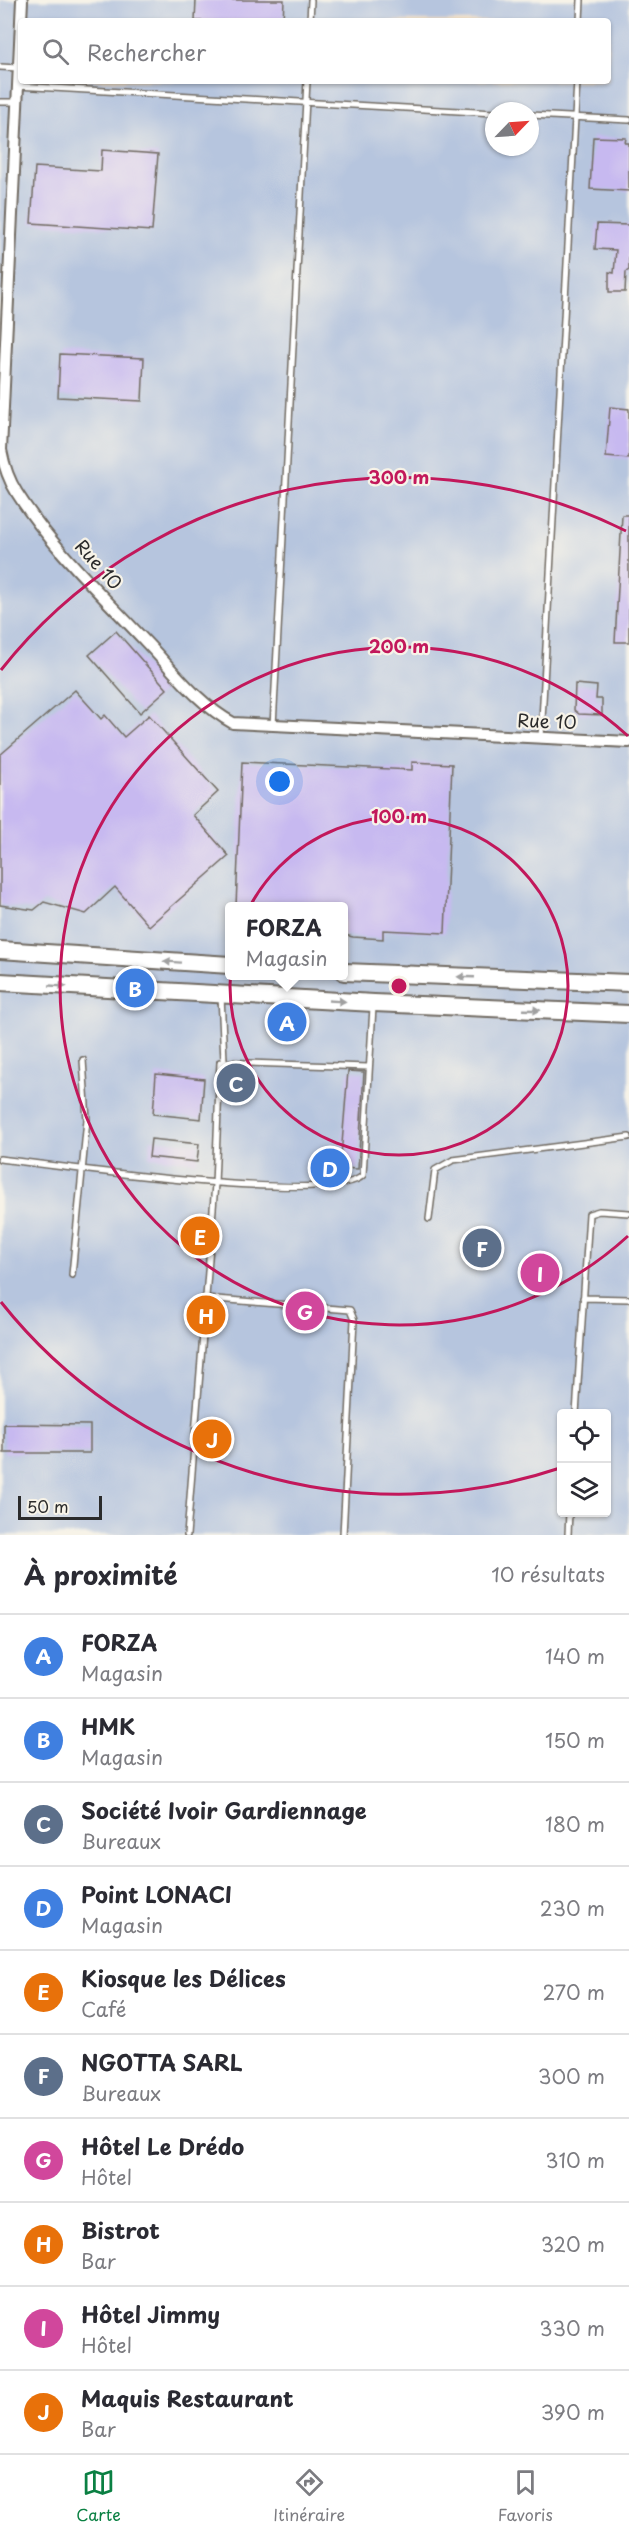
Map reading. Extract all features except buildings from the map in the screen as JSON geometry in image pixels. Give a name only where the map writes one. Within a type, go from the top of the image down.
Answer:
[{"type":"main road","points":[[0,950],[225,965]]},
{"type":"main road","points":[[348,972],[629,983]]},
{"type":"main road","points":[[0,982],[374,1003],[629,1014]]},
{"type":"street","name":"Rue 10","points":[[21,18],[22,0]]},
{"type":"street","name":"Rue 10","points":[[18,68],[2,376],[1,450],[5,471],[16,492],[43,529],[170,667],[220,716],[233,723],[629,742]]},
{"type":"lane","points":[[310,18],[311,0]]},
{"type":"lane","points":[[580,18],[581,0]]},
{"type":"lane","points":[[0,67],[18,68]]},
{"type":"lane","points":[[273,726],[307,84]]},
{"type":"lane","points":[[541,738],[577,84]]},
{"type":"lane","points":[[17,86],[485,113]]},
{"type":"lane","points":[[0,102],[16,102]]},
{"type":"lane","points":[[539,115],[629,120]]},
{"type":"lane","points":[[187,1535],[214,1184],[219,1068],[224,1060],[221,995]]},
{"type":"lane","points":[[0,1160],[214,1184],[333,1185],[360,1179],[363,1175],[368,1067],[374,1003]]},
{"type":"lane","points":[[72,1275],[87,1120],[83,1060]]},
{"type":"lane","points":[[224,1060],[368,1067]]},
{"type":"lane","points":[[429,1219],[435,1170],[453,1160],[629,1137]]},
{"type":"lane","points":[[576,1409],[589,1214],[599,1211],[629,1213]]},
{"type":"lane","points":[[204,1298],[350,1310],[354,1320],[343,1535]]},
{"type":"lane","points":[[583,1298],[629,1299]]},
{"type":"lane","points":[[568,1535],[569,1517]]},
{"type":"shaded area","points":[[0,0],[629,0],[629,1535],[0,1535]]},
{"type":"place","name":"HMK","points":[[135,988]]},
{"type":"place","name":"FORZA","points":[[287,1022]]},
{"type":"place","name":"Société Ivoir Gardiennage","points":[[236,1083]]},
{"type":"place","name":"Point LONACI","points":[[330,1168]]},
{"type":"place","name":"Kiosque les Délices","points":[[200,1236]]},
{"type":"place","name":"NGOTTA SARL","points":[[482,1248]]},
{"type":"place","name":"Hôtel Jimmy","points":[[540,1273]]},
{"type":"place","name":"Hôtel Le Drédo","points":[[305,1311]]},
{"type":"place","name":"Bistrot","points":[[206,1315]]},
{"type":"place","name":"Maquis Restaurant","points":[[212,1439]]}]
